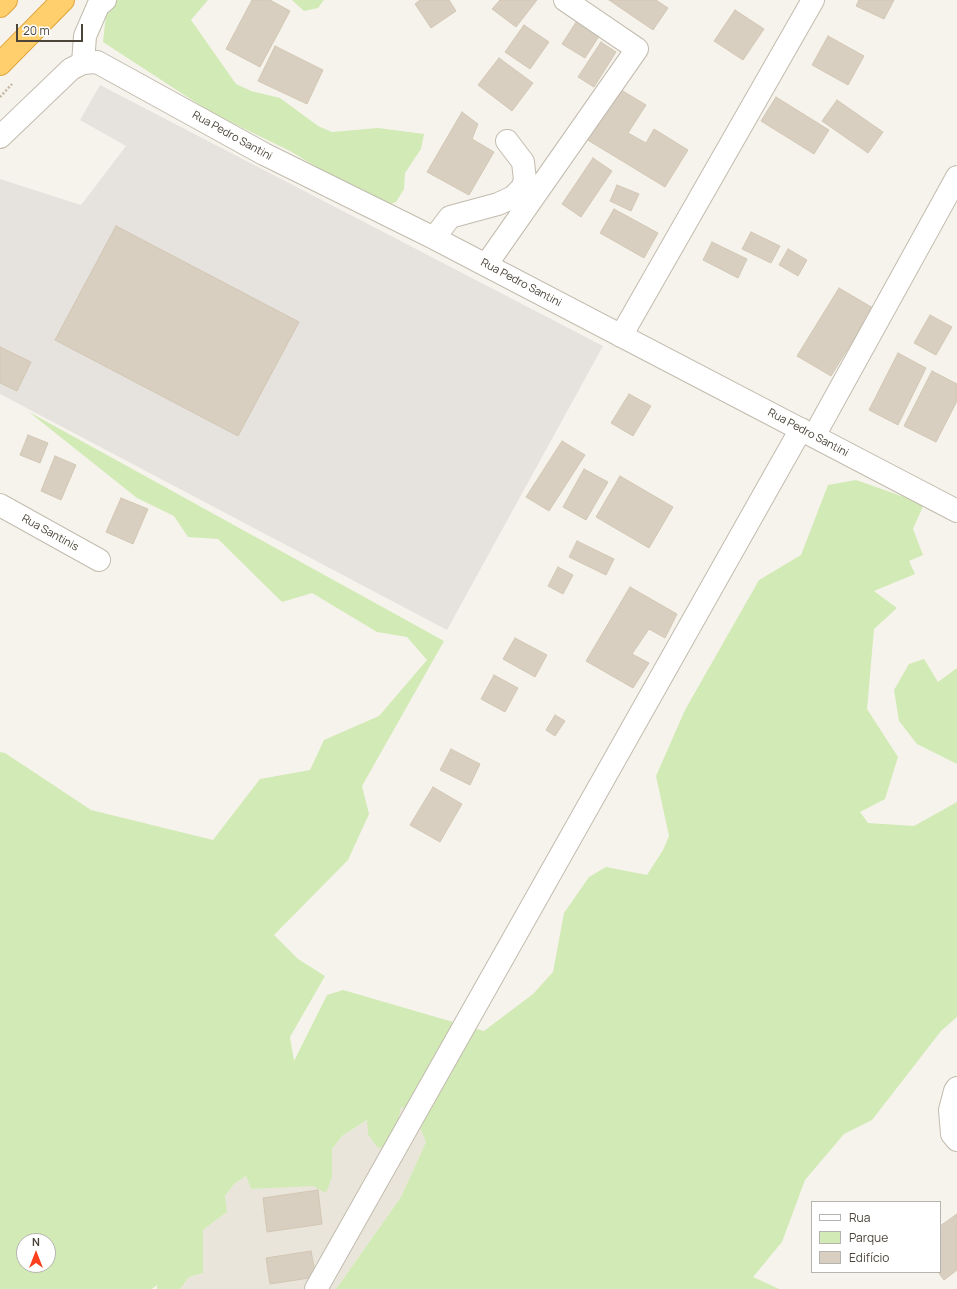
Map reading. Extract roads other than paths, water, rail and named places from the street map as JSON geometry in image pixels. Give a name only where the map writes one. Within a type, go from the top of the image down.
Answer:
[{"type":"highway","points":[[0,6],[6,0]]},
{"type":"highway","points":[[0,64],[63,0]]},
{"type":"street","points":[[0,137],[71,69],[83,64],[85,36],[98,6],[105,0]]},
{"type":"street","points":[[486,265],[637,49],[565,0]]},
{"type":"street","points":[[621,336],[813,0]]},
{"type":"street","name":"Rua Pedro Santini","points":[[83,64],[97,62],[264,154],[434,238],[957,511]]},
{"type":"street","points":[[434,238],[450,217],[498,204],[513,197],[522,188],[525,180],[523,162],[507,141]]},
{"type":"street","points":[[316,1289],[807,433],[957,177]]},
{"type":"street","name":"Rua Santinis","points":[[0,505],[99,560]]},
{"type":"street","points":[[957,1088],[950,1110],[952,1134],[957,1140]]}]
